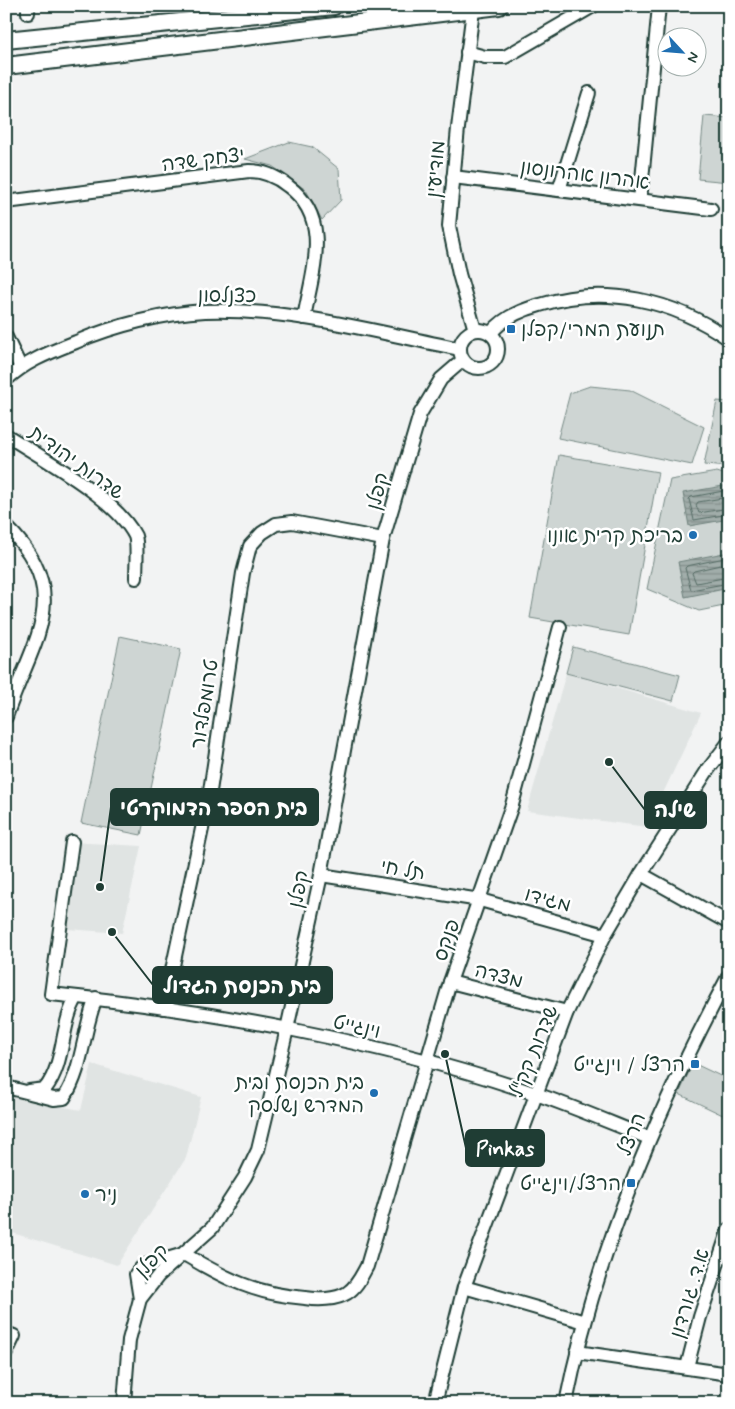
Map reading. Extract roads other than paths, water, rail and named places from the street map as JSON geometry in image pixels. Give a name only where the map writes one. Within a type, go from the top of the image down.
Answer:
[{"type":"main road","points":[[6,40],[334,6]]},
{"type":"main road","points":[[6,66],[499,6]]},
{"type":"street","points":[[467,52],[485,57],[505,57],[593,6]]},
{"type":"street","points":[[640,200],[659,6]]},
{"type":"street","name":"מודיעין","points":[[473,10],[453,177],[450,226],[451,240],[476,330]]},
{"type":"street","points":[[559,190],[589,93]]},
{"type":"street","name":"יצחק שדה","points":[[6,202],[249,171],[256,171],[276,178],[291,188],[304,202],[316,232],[316,255],[304,318]]},
{"type":"street","name":"אהרון אהרונסון","points":[[453,177],[711,208]]},
{"type":"street","points":[[491,333],[499,324],[520,312],[552,301],[577,296],[605,295],[640,300],[675,310],[716,330],[729,339]]},
{"type":"street","name":"כצנלסון","points":[[6,380],[20,366],[91,335],[147,320],[203,311],[257,312],[304,318],[461,354]]},
{"type":"street","points":[[476,330],[484,330],[491,333],[499,349],[494,361],[490,365],[475,368],[461,354],[466,335],[476,330]]},
{"type":"street","points":[[6,337],[20,366]]},
{"type":"street","name":"קפלן","points":[[124,1403],[129,1340],[140,1299],[158,1276],[212,1228],[230,1201],[258,1150],[288,1029],[321,875],[384,540],[420,414],[441,379],[461,354]]},
{"type":"street","name":"שדרות יהודית","points":[[6,435],[72,478],[114,510],[135,537],[136,578]]},
{"type":"street","name":"טרומפלדור","points":[[164,1008],[210,791],[243,572],[250,546],[262,533],[276,524],[292,522],[384,540]]},
{"type":"street","points":[[6,526],[29,551],[40,574],[46,595],[40,631],[6,717]]},
{"type":"street","name":"פנקס","points":[[184,1254],[220,1275],[255,1290],[315,1299],[346,1294],[358,1283],[367,1266],[450,982],[512,805],[560,627]]},
{"type":"street","name":"שדרות קק\"ל","points":[[435,1403],[464,1287],[568,1012],[605,935],[641,874],[707,771],[729,742]]},
{"type":"street","name":"וינגייט","points":[[72,842],[50,994],[96,998],[288,1029],[426,1061],[536,1094],[649,1138]]},
{"type":"street","points":[[641,874],[729,923]]},
{"type":"street","name":"תל חי","points":[[321,875],[480,900]]},
{"type":"street","name":"מגידו","points":[[480,900],[605,935]]},
{"type":"street","name":"הרצל","points":[[566,1403],[585,1322],[649,1138],[691,1046],[729,975]]},
{"type":"street","name":"מצדה","points":[[450,982],[568,1012]]},
{"type":"street","points":[[27,1091],[45,1089],[51,1081],[58,1062],[72,1006],[77,997]]},
{"type":"street","points":[[6,1087],[54,1099],[64,1098],[72,1086],[89,1015],[96,998]]},
{"type":"street","name":"א.ד. גורדון","points":[[687,1367],[700,1317],[728,1235]]},
{"type":"street","points":[[140,1299],[136,1274],[143,1266],[184,1254]]},
{"type":"street","points":[[464,1287],[585,1322]]},
{"type":"street","points":[[6,1353],[10,1334]]},
{"type":"street","points":[[577,1352],[729,1374]]},
{"type":"water","points":[[729,485],[729,519],[689,526],[683,493]]},
{"type":"water","points":[[729,552],[729,588],[685,597],[678,562]]},
{"type":"place","name":"תנועת המרי/קפלן","points":[[511,329]]},
{"type":"place","name":"בריכת קרית אונו","points":[[693,535]]},
{"type":"place","name":"שילה","points":[[609,762]]},
{"type":"place","name":"בית הספר הדמוקרטי","points":[[100,887]]},
{"type":"place","name":"בית הכנסת הגדול","points":[[112,932]]},
{"type":"place","name":"Pinkas","points":[[445,1054]]},
{"type":"place","name":"הרצל / וינגייט","points":[[695,1064]]},
{"type":"place","name":"בית הכנסת ובית המדרש נשלסק","points":[[374,1093]]},
{"type":"place","name":"הרצל/וינגייט","points":[[631,1183]]},
{"type":"place","name":"ניר","points":[[85,1194]]}]
